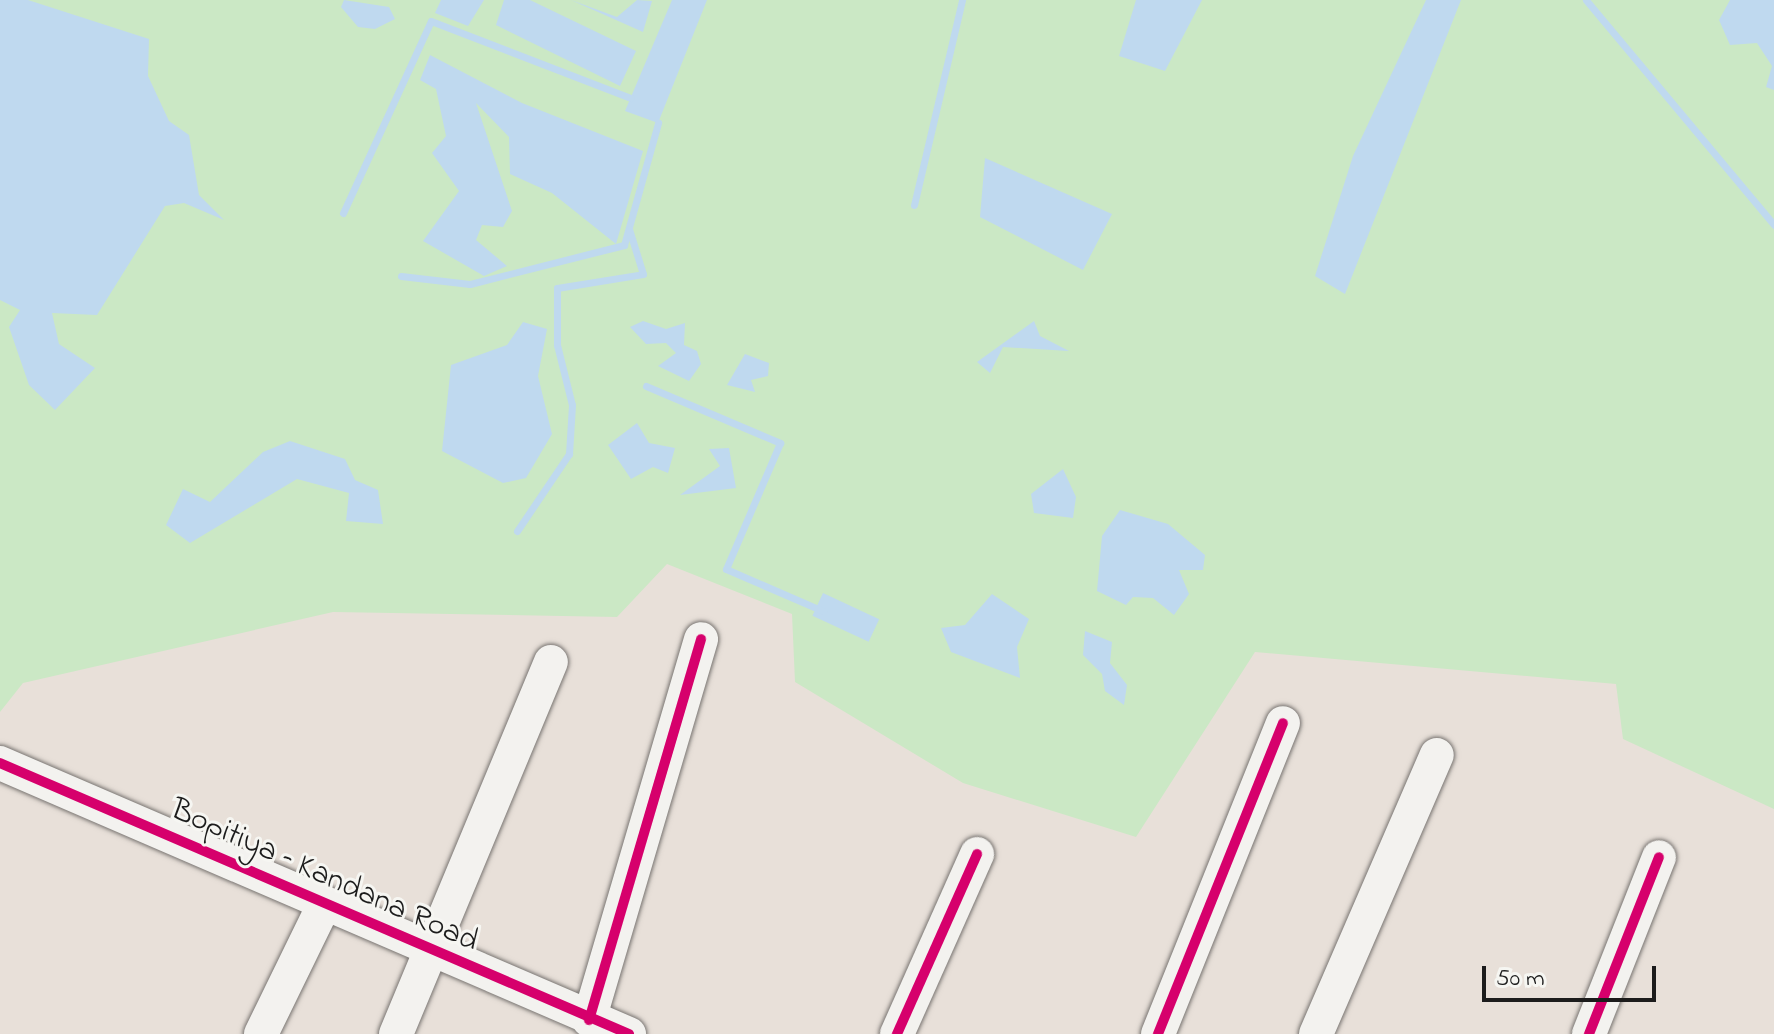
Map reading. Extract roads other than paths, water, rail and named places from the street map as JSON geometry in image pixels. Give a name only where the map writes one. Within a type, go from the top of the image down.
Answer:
[{"type":"street","points":[[578,1023],[701,639]]},
{"type":"street","points":[[396,1034],[434,955],[551,662]]},
{"type":"street","points":[[1158,1034],[1283,723]]},
{"type":"street","points":[[1316,1034],[1437,755]]},
{"type":"street","name":"Bopitiya – Kandana Road","points":[[0,763],[434,955],[578,1023],[629,1034]]},
{"type":"street","points":[[897,1034],[977,854]]},
{"type":"street","points":[[1589,1034],[1659,857]]},
{"type":"street","points":[[261,1034],[323,907]]},
{"type":"water","points":[[0,0],[28,0],[149,39],[148,76],[169,121],[189,135],[199,195],[224,220],[184,203],[165,206],[97,315],[52,313],[59,344],[95,368],[55,410],[29,385],[9,327],[20,310],[0,300]]},
{"type":"water","points":[[344,0],[389,7],[395,19],[375,29],[358,27],[341,7]]},
{"type":"water","points":[[441,0],[484,0],[468,26],[435,13]]},
{"type":"water","points":[[504,0],[530,0],[636,51],[620,86],[496,25]]},
{"type":"water","points":[[571,0],[617,17],[637,0],[652,1],[643,32]]},
{"type":"water","points":[[672,0],[707,0],[658,123],[625,111]]},
{"type":"water","points":[[1136,0],[1202,0],[1165,71],[1119,56]]},
{"type":"water","points":[[1426,0],[1461,0],[1345,294],[1315,276],[1353,156]]},
{"type":"water","points":[[1730,0],[1774,0],[1774,90],[1766,87],[1772,66],[1757,43],[1730,45],[1719,20]]},
{"type":"water","points":[[430,55],[522,103],[643,151],[616,244],[552,193],[510,174],[509,137],[476,103],[512,211],[503,227],[482,225],[476,240],[507,266],[484,276],[423,241],[459,191],[432,153],[446,136],[436,89],[420,80]]},
{"type":"water","points":[[985,158],[1112,214],[1083,270],[980,217]]},
{"type":"water","points":[[643,321],[666,329],[685,323],[684,345],[697,351],[701,364],[689,381],[658,366],[676,353],[666,343],[646,344],[630,327]]},
{"type":"water","points":[[1034,321],[1040,336],[1069,351],[1003,347],[990,373],[977,362]]},
{"type":"water","points":[[523,322],[547,329],[538,376],[552,434],[526,478],[503,483],[442,451],[451,365],[507,345]]},
{"type":"water","points":[[745,354],[769,363],[768,376],[751,380],[755,392],[727,385]]},
{"type":"water","points":[[637,423],[649,443],[675,448],[668,473],[653,467],[631,479],[608,445]]},
{"type":"water","points":[[290,441],[345,459],[355,480],[378,490],[383,524],[346,521],[349,493],[297,479],[190,543],[166,525],[183,489],[210,502],[263,452]]},
{"type":"water","points":[[729,448],[736,488],[680,495],[720,466],[709,449]]},
{"type":"water","points":[[1063,469],[1076,497],[1073,518],[1034,513],[1031,494]]},
{"type":"water","points":[[1120,510],[1168,524],[1205,555],[1203,570],[1179,570],[1189,594],[1174,615],[1153,598],[1133,597],[1126,605],[1097,591],[1102,536]]},
{"type":"water","points":[[823,593],[879,619],[869,642],[812,616]]},
{"type":"water","points":[[992,594],[1029,619],[1017,647],[1020,678],[951,652],[941,628],[965,625]]},
{"type":"water","points":[[1085,631],[1112,642],[1110,663],[1127,685],[1124,705],[1105,691],[1102,674],[1083,655]]},
{"type":"waterway","points":[[914,205],[962,0]]},
{"type":"waterway","points":[[1586,0],[1774,225]]},
{"type":"waterway","points":[[343,213],[431,21],[631,98]]},
{"type":"waterway","points":[[401,276],[470,284],[624,245],[658,123]]},
{"type":"waterway","points":[[517,531],[569,454],[572,405],[557,345],[557,288],[643,274],[629,229]]},
{"type":"waterway","points":[[646,386],[780,443],[726,569],[823,611]]}]
